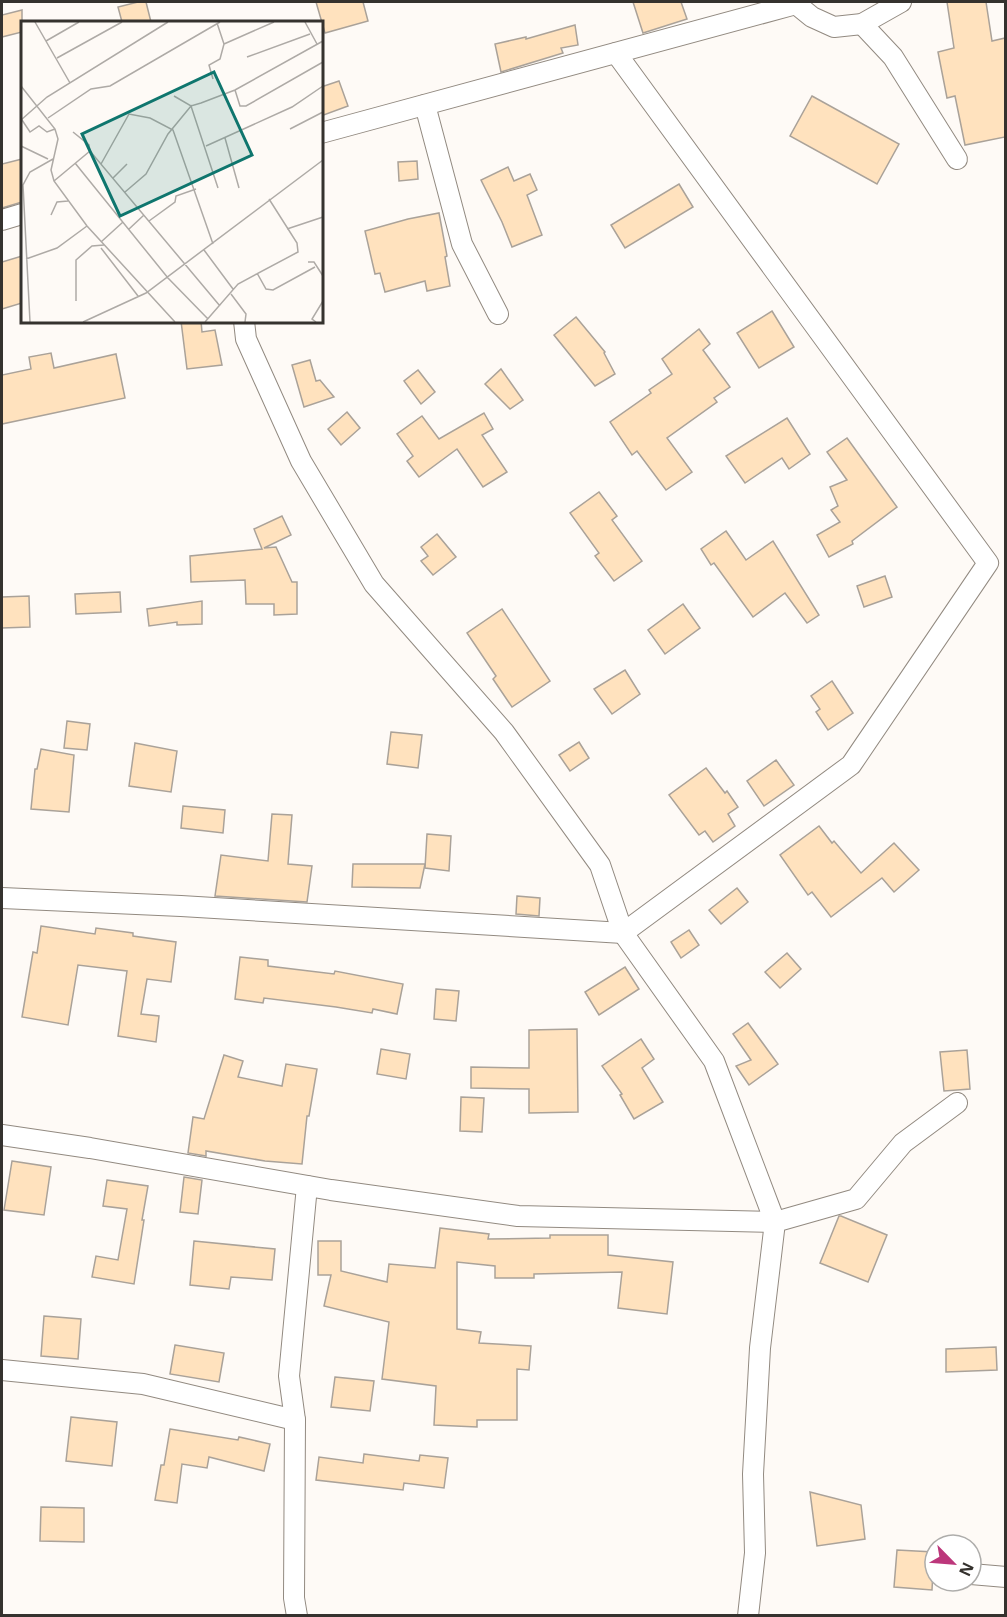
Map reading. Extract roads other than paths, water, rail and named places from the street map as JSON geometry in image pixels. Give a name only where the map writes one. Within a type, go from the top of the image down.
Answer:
[{"type":"street","points":[[322,133],[796,3],[812,17],[834,27],[862,24],[901,2]]},
{"type":"street","points":[[862,24],[893,57],[957,159]]},
{"type":"street","points":[[2,898],[181,906],[623,933],[851,765],[988,563],[616,53]]},
{"type":"street","points":[[425,105],[462,244],[498,314]]},
{"type":"street","points":[[2,220],[21,214]]},
{"type":"street","points":[[244,322],[246,339],[301,461],[374,585],[504,732],[600,865],[623,933],[714,1061],[775,1222],[760,1348],[753,1474],[755,1553],[748,1616]]},
{"type":"street","points":[[2,1135],[307,1186],[518,1216],[775,1222],[856,1199],[903,1143],[957,1103]]},
{"type":"street","points":[[297,1616],[294,1598],[295,1420],[289,1376],[307,1186]]},
{"type":"street","points":[[2,1370],[143,1384],[295,1420]]},
{"type":"street","points":[[983,1575],[1005,1577]]}]
